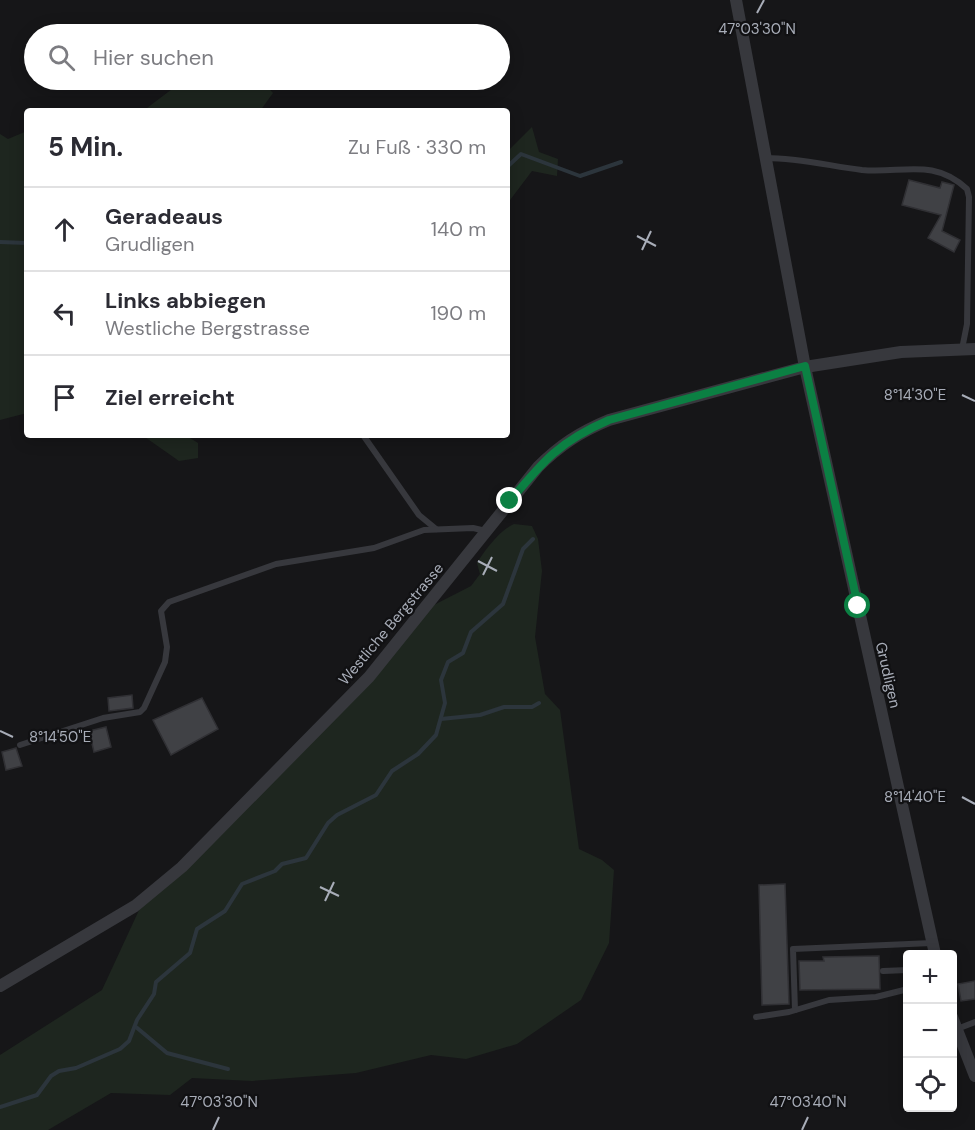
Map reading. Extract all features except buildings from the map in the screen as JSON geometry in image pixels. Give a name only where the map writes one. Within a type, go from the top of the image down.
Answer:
[{"type":"street","name":"Grudligen","points":[[736,0],[805,366],[934,949]]},
{"type":"street","name":"Westliche Bergstrasse","points":[[0,986],[135,906],[182,867],[369,677],[538,467],[560,446],[580,432],[609,420],[805,366],[901,352],[969,349]]},
{"type":"street","points":[[957,1034],[975,1076]]},
{"type":"lane","points":[[765,158],[794,159],[864,170],[908,167],[939,171],[967,189],[969,197],[969,349]]},
{"type":"lane","points":[[365,438],[419,514],[436,529]]},
{"type":"lane","points":[[20,744],[103,718],[140,712],[165,662],[167,647],[161,611],[169,602],[276,564],[374,548],[424,530],[473,528],[486,531]]},
{"type":"lane","points":[[795,1010],[793,950],[934,949]]},
{"type":"lane","points":[[883,972],[903,970]]},
{"type":"lane","points":[[756,1017],[795,1010],[829,1000],[876,997],[903,989]]},
{"type":"lane","points":[[957,1031],[975,1022]]},
{"type":"shaded area","points":[[171,90],[270,90],[273,93],[262,108],[147,108]]},
{"type":"shaded area","points":[[532,127],[539,152],[558,159],[557,176],[532,171],[510,200],[510,149]]},
{"type":"shaded area","points":[[24,132],[24,414],[0,420],[0,134],[8,139]]},
{"type":"shaded area","points":[[146,438],[190,438],[198,443],[198,458],[179,461]]},
{"type":"shaded area","points":[[514,524],[532,526],[538,539],[542,571],[535,637],[545,694],[560,710],[579,849],[602,860],[614,870],[609,943],[581,1000],[517,1044],[466,1059],[431,1055],[356,1073],[252,1081],[192,1078],[170,1095],[111,1093],[48,1130],[0,1130],[0,1055],[102,990],[140,908],[430,607],[471,586],[480,574],[477,563],[480,558],[498,536]]},
{"type":"waterway","points":[[510,164],[521,154],[580,176],[621,162]]},
{"type":"waterway","points":[[0,242],[24,243]]},
{"type":"waterway","points":[[0,1107],[37,1095],[51,1076],[59,1071],[76,1068],[120,1049],[129,1041],[137,1020],[154,994],[156,982],[190,953],[197,929],[225,911],[242,884],[275,871],[282,864],[306,858],[328,823],[337,815],[376,795],[392,771],[418,754],[436,735],[445,703],[441,680],[448,662],[463,653],[471,632],[503,604],[523,549],[533,539]]},
{"type":"waterway","points":[[441,719],[480,715],[504,707],[532,707],[539,703]]},
{"type":"waterway","points":[[136,1027],[167,1053],[228,1069]]},
{"type":"route","points":[[510,501],[538,467],[560,446],[580,432],[609,420],[805,366],[858,606]]}]
